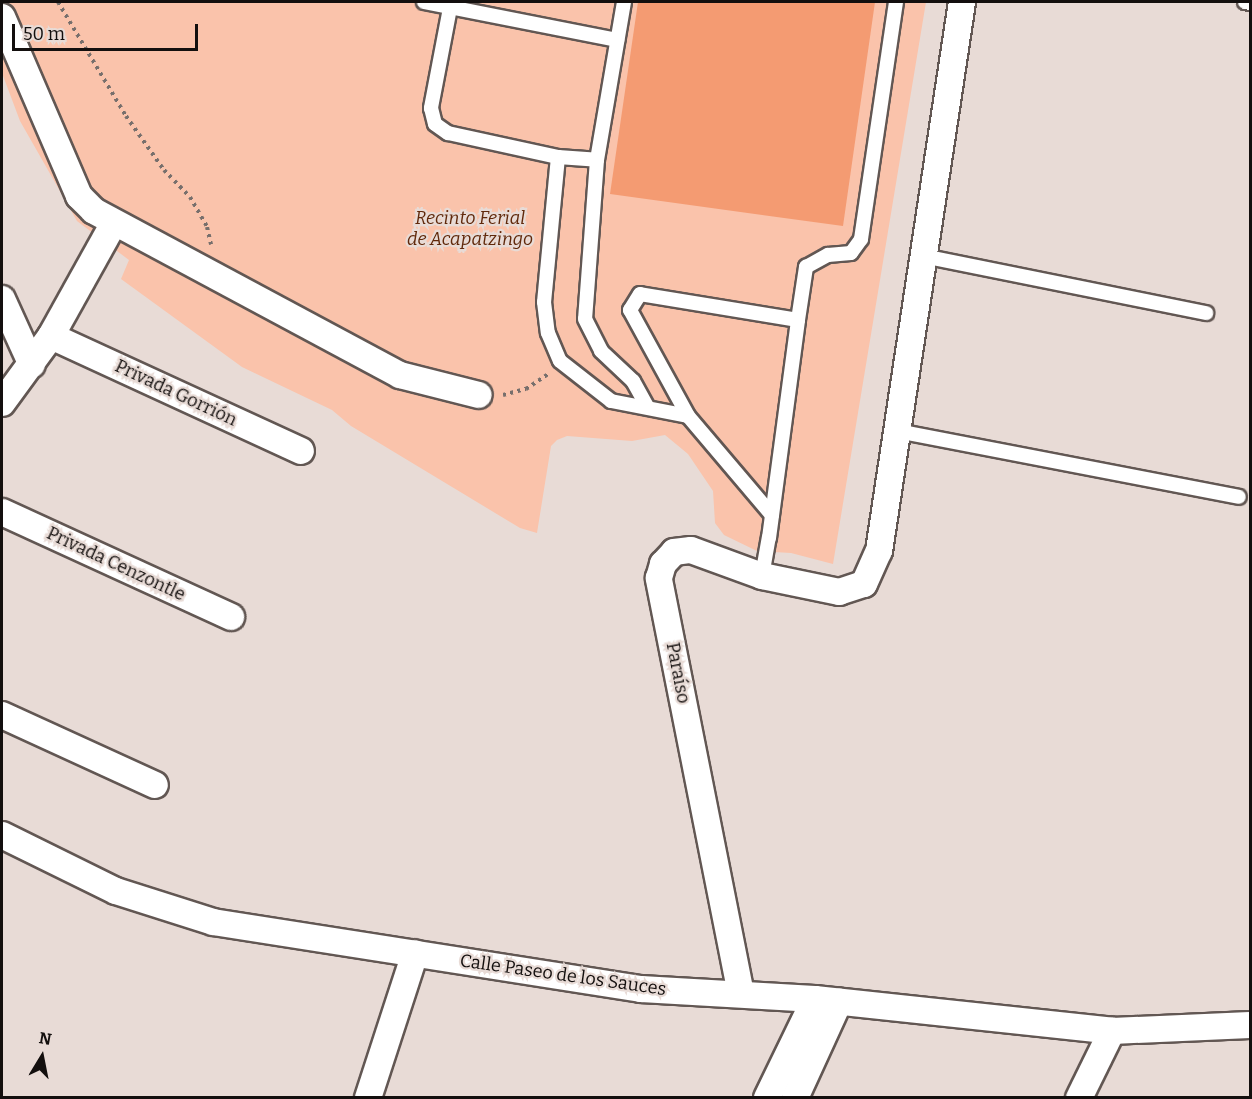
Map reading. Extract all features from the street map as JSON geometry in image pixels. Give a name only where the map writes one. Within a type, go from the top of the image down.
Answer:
[{"type":"street","points":[[897,431],[962,2]]},
{"type":"street","points":[[2,17],[79,196],[114,223],[400,375],[479,395]]},
{"type":"street","points":[[2,403],[51,336],[114,223]]},
{"type":"street","points":[[4,310],[32,365]]},
{"type":"street","name":"Privada Gorrión","points":[[51,336],[301,451]]},
{"type":"street","name":"Paraíso","points":[[741,993],[659,578],[663,564],[674,552],[691,550],[762,576],[839,592],[864,584],[879,551],[897,431]]},
{"type":"street","name":"Privada Cenzontle","points":[[2,512],[231,617]]},
{"type":"street","points":[[2,715],[155,785]]},
{"type":"street","name":"Calle Paseo de los Sauces","points":[[2,835],[116,891],[213,922],[641,989],[741,993],[1112,1030],[1251,1025]]},
{"type":"street","points":[[368,1098],[415,953]]},
{"type":"street","points":[[767,1098],[827,1001]]},
{"type":"street","points":[[795,1098],[827,1001]]},
{"type":"street","points":[[1079,1098],[1112,1030]]},
{"type":"lane","points":[[424,2],[617,40]]},
{"type":"lane","points":[[624,2],[597,160],[585,319],[601,351],[633,381],[647,406]]},
{"type":"lane","points":[[762,576],[806,267],[828,255],[851,254],[861,239],[896,2]]},
{"type":"lane","points":[[1245,2],[1251,3]]},
{"type":"lane","points":[[450,8],[431,108],[435,124],[448,133],[558,157],[597,160]]},
{"type":"lane","points":[[558,157],[544,302],[548,333],[564,364],[611,401],[647,406],[688,416]]},
{"type":"lane","points":[[924,256],[1206,313]]},
{"type":"lane","points":[[772,515],[688,416],[630,310],[633,299],[640,294],[798,320]]},
{"type":"lane","points":[[897,431],[1239,497]]},
{"type":"path","points":[[58,2],[126,117],[164,170],[190,197],[207,227],[217,278]]},
{"type":"path","points":[[479,395],[502,395],[526,389],[564,364]]},
{"type":"green space","name":"Recinto Ferial de Acapatzingo","points":[[2,2],[926,2],[833,564],[791,553],[757,551],[724,535],[715,523],[713,491],[688,454],[665,435],[632,441],[567,436],[557,440],[551,446],[537,533],[520,528],[351,426],[332,410],[242,367],[121,279],[129,260],[77,221],[20,121],[2,73]]},
{"type":"building","points":[[638,2],[875,2],[843,226],[610,194]]}]
